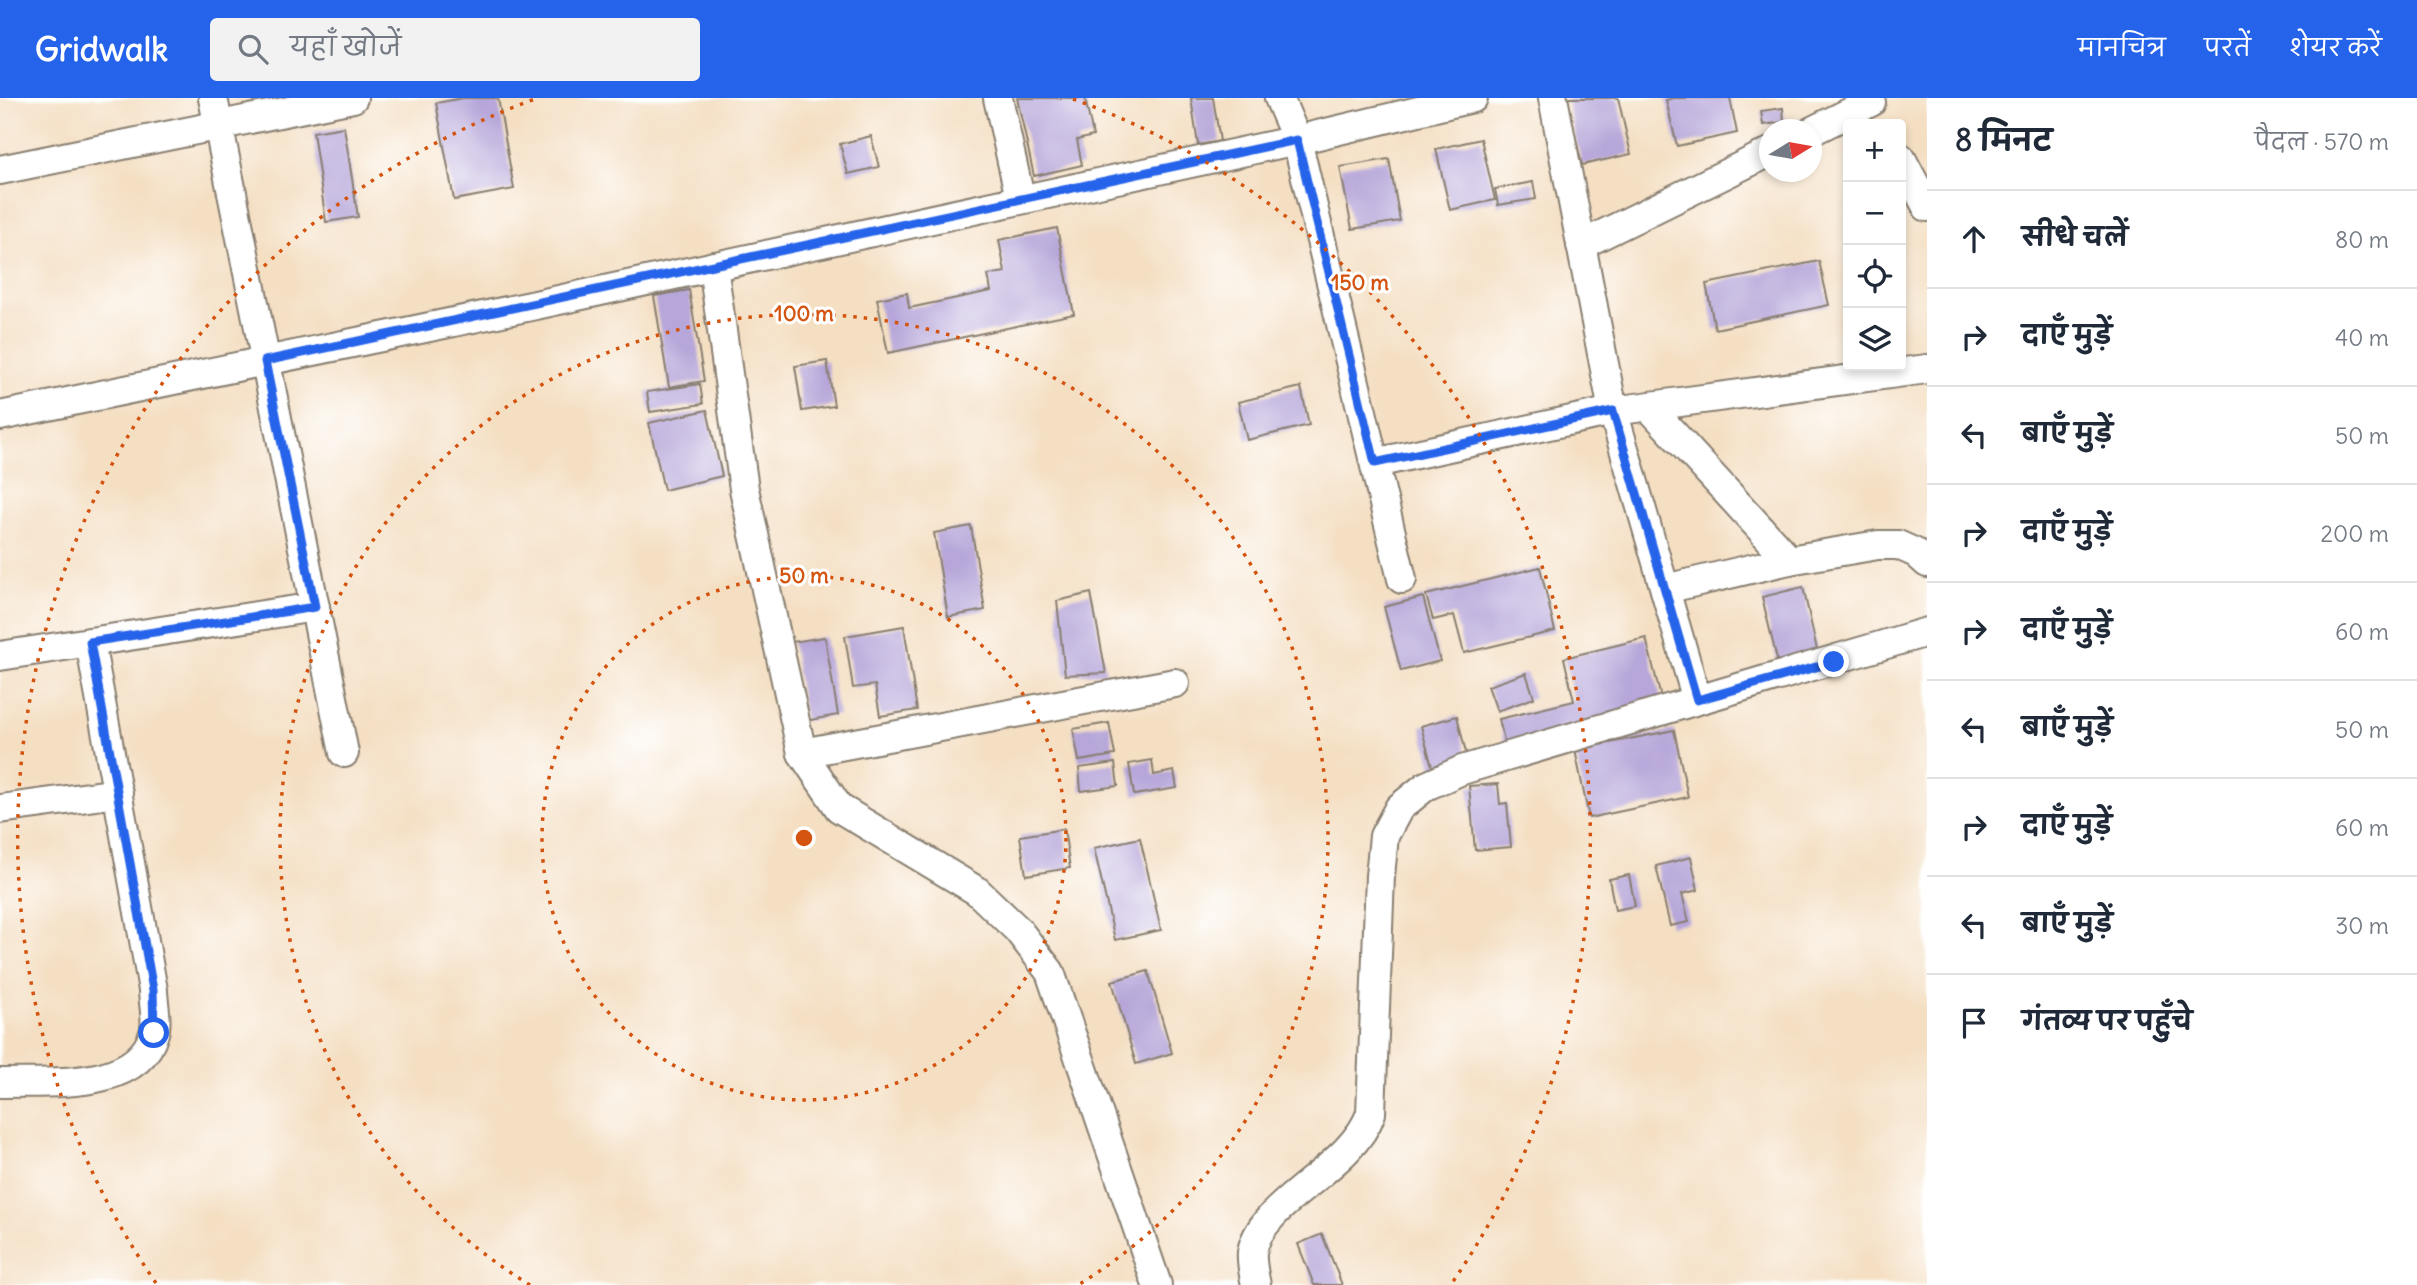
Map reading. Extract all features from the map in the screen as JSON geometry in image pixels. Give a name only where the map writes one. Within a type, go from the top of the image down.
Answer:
[{"type":"street","points":[[213,98],[344,753]]},
{"type":"street","points":[[0,170],[353,98]]},
{"type":"street","points":[[998,98],[1020,198]]},
{"type":"street","points":[[1279,98],[1297,140],[1402,579]]},
{"type":"street","points":[[0,416],[1297,140],[1473,98]]},
{"type":"street","points":[[1553,98],[1613,411],[1697,700]]},
{"type":"street","points":[[1822,127],[1875,108]]},
{"type":"street","points":[[1581,245],[1759,157]]},
{"type":"street","points":[[1906,167],[1927,207]]},
{"type":"street","points":[[713,265],[744,489],[802,753],[839,808],[977,891],[1018,930],[1050,972],[1157,1285]]},
{"type":"street","points":[[1375,463],[1613,411],[1927,369]]},
{"type":"street","points":[[1649,407],[1789,560]]},
{"type":"street","points":[[1665,589],[1789,560],[1878,545],[1898,545],[1916,553],[1927,563]]},
{"type":"street","points":[[0,656],[315,607]]},
{"type":"street","points":[[1256,1285],[1252,1252],[1270,1218],[1354,1145],[1365,1130],[1371,1113],[1380,876],[1384,835],[1399,808],[1426,786],[1462,770],[1834,662],[1927,632]]},
{"type":"street","points":[[0,1083],[105,1079],[138,1060],[154,1033],[153,990],[90,642]]},
{"type":"street","points":[[802,753],[1175,683]]},
{"type":"street","points":[[0,809],[118,793]]},
{"type":"building","points":[[463,98],[498,98],[514,189],[454,200],[436,103]]},
{"type":"building","points":[[1017,98],[1085,98],[1093,136],[1077,140],[1082,165],[1034,176]]},
{"type":"building","points":[[1191,98],[1213,98],[1220,141],[1198,145]]},
{"type":"building","points":[[1566,98],[1618,98],[1631,154],[1582,165]]},
{"type":"building","points":[[1730,98],[1737,133],[1677,146],[1666,100]]},
{"type":"building","points":[[1783,108],[1784,119],[1762,119],[1761,111]]},
{"type":"building","points":[[344,127],[358,217],[326,222],[313,132]]},
{"type":"building","points":[[871,136],[879,167],[848,174],[840,144]]},
{"type":"building","points":[[1481,139],[1495,200],[1450,210],[1436,149]]},
{"type":"building","points":[[1389,159],[1400,221],[1352,229],[1340,167]]},
{"type":"building","points":[[1533,182],[1536,199],[1498,205],[1495,189]]},
{"type":"building","points":[[1057,228],[1074,314],[888,353],[877,299],[907,293],[909,308],[991,291],[988,275],[1005,272],[999,240]]},
{"type":"building","points":[[1819,261],[1829,305],[1715,329],[1706,284]]},
{"type":"building","points":[[689,290],[704,381],[669,387],[654,296]]},
{"type":"building","points":[[827,361],[834,406],[802,411],[795,366]]},
{"type":"building","points":[[700,384],[703,404],[650,412],[647,392]]},
{"type":"building","points":[[1301,387],[1309,425],[1247,440],[1238,402]]},
{"type":"building","points":[[707,410],[722,476],[664,490],[649,423]]},
{"type":"building","points":[[971,526],[985,610],[948,617],[934,533]]},
{"type":"building","points":[[1540,567],[1555,631],[1464,653],[1454,615],[1433,620],[1426,595]]},
{"type":"building","points":[[1803,587],[1818,654],[1778,664],[1762,597]]},
{"type":"building","points":[[1091,593],[1106,673],[1065,675],[1057,601]]},
{"type":"building","points":[[1423,597],[1440,661],[1401,671],[1384,607]]},
{"type":"building","points":[[904,626],[917,710],[880,716],[875,685],[853,688],[845,636]]},
{"type":"building","points":[[825,637],[838,715],[805,721],[792,642]]},
{"type":"building","points":[[1646,638],[1663,706],[1505,745],[1499,719],[1574,701],[1564,658]]},
{"type":"building","points":[[1526,673],[1534,698],[1497,711],[1488,686]]},
{"type":"building","points":[[1457,716],[1468,761],[1433,770],[1421,726]]},
{"type":"building","points":[[1109,723],[1115,755],[1079,761],[1073,729]]},
{"type":"building","points":[[1674,730],[1688,797],[1589,818],[1575,750]]},
{"type":"building","points":[[1152,760],[1154,775],[1174,771],[1177,788],[1134,795],[1129,764]]},
{"type":"building","points":[[1115,763],[1118,786],[1081,791],[1079,768]]},
{"type":"building","points":[[1498,784],[1500,804],[1507,803],[1511,847],[1475,850],[1469,786]]},
{"type":"building","points":[[1064,829],[1070,868],[1026,875],[1020,836]]},
{"type":"building","points":[[1140,838],[1161,930],[1115,940],[1094,848]]},
{"type":"building","points":[[1691,857],[1698,890],[1682,894],[1689,922],[1670,926],[1656,866]]},
{"type":"building","points":[[1629,875],[1635,906],[1615,910],[1609,879]]},
{"type":"building","points":[[1148,971],[1172,1053],[1136,1064],[1112,981]]},
{"type":"building","points":[[1322,1234],[1342,1285],[1314,1285],[1298,1244]]},
{"type":"route","points":[[154,1033],[153,990],[90,642],[315,607],[265,361],[1297,140],[1375,463],[1613,411],[1697,700],[1834,662]]}]
